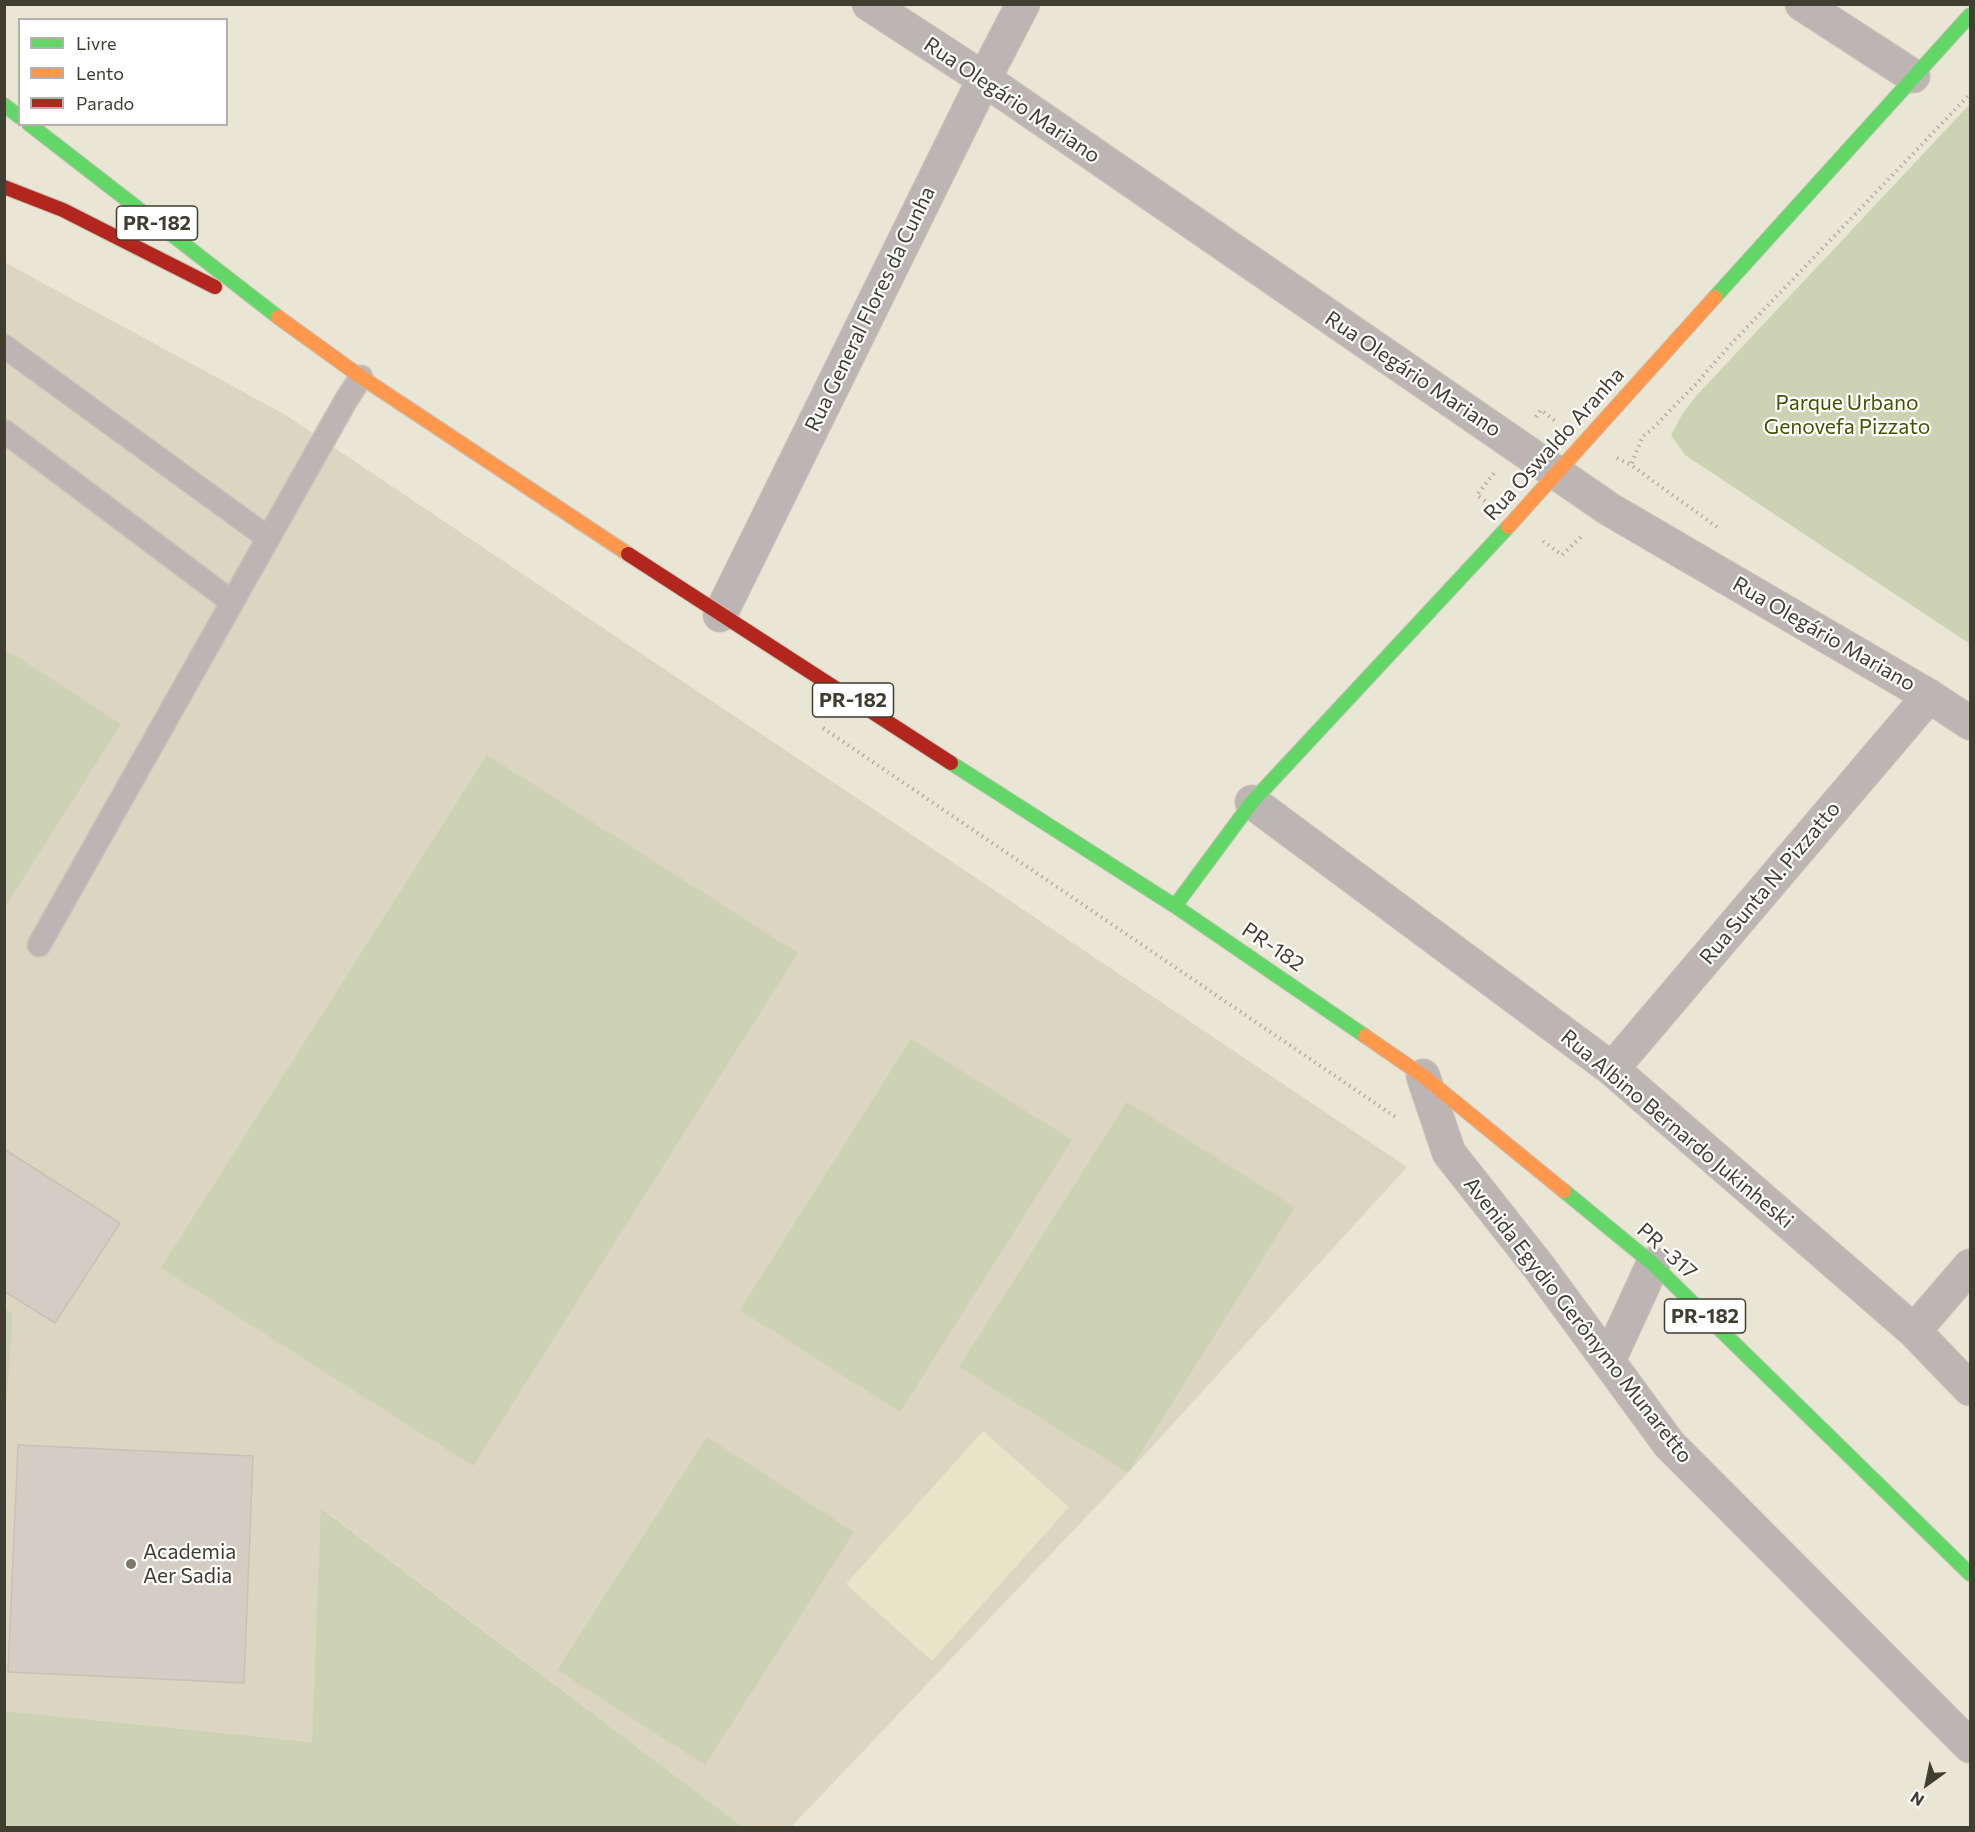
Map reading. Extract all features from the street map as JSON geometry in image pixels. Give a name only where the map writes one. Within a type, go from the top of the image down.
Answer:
[{"type":"main road","name":"Rua Oswaldo Aranha","points":[[1175,906],[1252,802],[1557,472],[1913,76],[1971,15]]},
{"type":"main road","points":[[4,105],[18,116]]},
{"type":"main road","name":"PR-182","points":[[33,126],[284,322],[362,377],[720,615],[1175,906],[1424,1076]]},
{"type":"main road","name":"PR-182","points":[[4,188],[63,210],[284,322]]},
{"type":"main road","name":"PR -317","points":[[1424,1076],[1653,1264],[1971,1574]]},
{"type":"street","name":"Rua Olegário Mariano","points":[[869,4],[984,79],[1609,509],[1929,696],[1971,723]]},
{"type":"street","name":"Rua General Flores da Cunha","points":[[720,615],[1023,4]]},
{"type":"street","points":[[1802,4],[1913,76]]},
{"type":"street","name":"Rua Sunta N. Pizzatto","points":[[1612,1069],[1929,696]]},
{"type":"street","name":"Rua Albino Bernardo Jukinheski","points":[[1252,802],[1612,1069],[1914,1331],[1971,1389]]},
{"type":"street","name":"Avenida Egydio Gerônymo Munaretto","points":[[1424,1076],[1449,1154],[1610,1360],[1669,1444],[1971,1746]]},
{"type":"street","points":[[1610,1360],[1653,1264]]},
{"type":"street","points":[[1914,1331],[1971,1266]]},
{"type":"lane","points":[[4,346],[268,538]]},
{"type":"lane","points":[[39,945],[345,402],[362,377]]},
{"type":"lane","points":[[4,431],[232,602]]},
{"type":"path","points":[[1718,527],[1631,465],[1643,436],[1696,384],[1732,342],[1756,320],[1814,256],[1971,94]]},
{"type":"shaded area","points":[[4,262],[284,414],[1407,1167],[1128,1473],[791,1827],[743,1827],[322,1508],[312,1742],[5,1711],[4,1422],[13,1314],[4,1308]]},
{"type":"green space","name":"Parque Urbano Genovefa Pizzato","points":[[1970,104],[1970,644],[1685,455],[1671,435],[1683,413],[1697,395]]},
{"type":"green space","points":[[5,649],[121,724],[5,907]]},
{"type":"green space","points":[[487,755],[798,953],[473,1466],[161,1268]]},
{"type":"green space","points":[[911,1039],[1072,1140],[900,1412],[740,1310]]},
{"type":"green space","points":[[1127,1102],[1295,1207],[1128,1473],[959,1367]]},
{"type":"green space","points":[[5,1308],[13,1314],[5,1422]]},
{"type":"green space","points":[[707,1437],[854,1532],[705,1765],[557,1670]]},
{"type":"green space","points":[[321,1508],[743,1827],[5,1827],[5,1711],[312,1742]]},
{"type":"sand","points":[[983,1431],[1069,1507],[932,1661],[846,1584]]},
{"type":"building","points":[[4,1149],[120,1223],[55,1323],[4,1291]]},
{"type":"building","name":"Academia Aer Sadia","points":[[18,1445],[253,1456],[244,1683],[8,1672]]},
{"type":"traffic: fast","points":[[1715,297],[1970,15]]},
{"type":"traffic: fast","points":[[4,105],[18,116]]},
{"type":"traffic: fast","points":[[32,126],[278,317]]},
{"type":"traffic: fast","points":[[1175,906],[1252,802],[1508,527]]},
{"type":"traffic: fast","points":[[951,763],[1175,906],[1365,1036]]},
{"type":"traffic: fast","points":[[1564,1191],[1653,1264],[1970,1574]]},
{"type":"traffic: slow","points":[[1508,527],[1715,297]]},
{"type":"traffic: slow","points":[[278,317],[361,377],[628,554]]},
{"type":"traffic: slow","points":[[1365,1036],[1423,1076],[1564,1191]]},
{"type":"traffic: jam","points":[[4,187],[63,210],[215,287]]},
{"type":"traffic: jam","points":[[628,554],[951,763]]},
{"type":"place","name":"Academia Aer Sadia","points":[[131,1564]]}]
